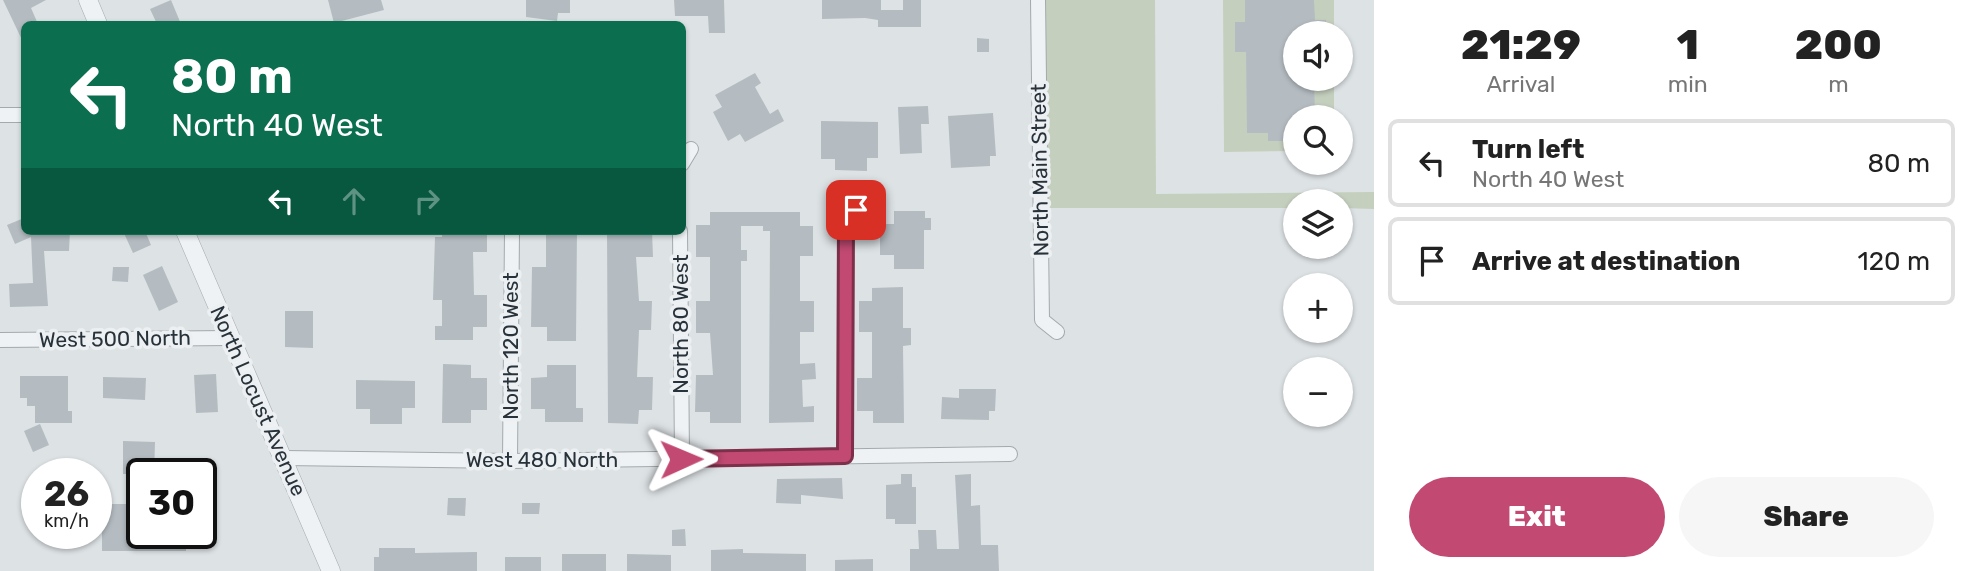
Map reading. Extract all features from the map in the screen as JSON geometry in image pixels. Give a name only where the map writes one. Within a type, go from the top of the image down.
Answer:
[{"type":"street","points":[[88,0],[97,21]]},
{"type":"street","name":"North Main Street","points":[[1038,0],[1042,320],[1057,332]]},
{"type":"street","points":[[0,115],[21,115]]},
{"type":"street","points":[[686,157],[691,149]]},
{"type":"street","points":[[845,456],[846,222],[856,210]]},
{"type":"street","name":"North Locust Avenue","points":[[187,235],[331,571]]},
{"type":"street","name":"North 120 West","points":[[510,461],[512,235]]},
{"type":"street","name":"North 80 West","points":[[680,235],[681,459]]},
{"type":"street","name":"West 500 North","points":[[0,340],[230,338]]},
{"type":"street","name":"West 480 North","points":[[284,457],[510,461],[1010,454]]},
{"type":"green space","points":[[1043,0],[1155,0],[1156,194],[1283,193],[1283,208],[1047,208]]},
{"type":"green space","points":[[1223,0],[1334,0],[1334,21],[1283,21],[1283,91],[1334,91],[1334,105],[1283,105],[1283,151],[1224,152]]},
{"type":"green space","points":[[1353,192],[1374,192],[1374,209],[1353,208]]},
{"type":"building","points":[[3,0],[46,0],[31,8],[37,21],[21,21],[21,38]]},
{"type":"building","points":[[171,0],[180,21],[156,21],[150,9]]},
{"type":"building","points":[[328,0],[381,0],[384,10],[333,21]]},
{"type":"building","points":[[526,0],[570,0],[570,13],[558,13],[557,21],[526,17]]},
{"type":"building","points":[[674,0],[724,0],[725,33],[709,33],[708,16],[675,16]]},
{"type":"building","points":[[822,0],[881,0],[881,10],[903,10],[903,0],[921,0],[921,27],[878,27],[878,20],[865,18],[822,19]]},
{"type":"building","points":[[1245,0],[1314,0],[1315,20],[1326,20],[1283,21],[1283,91],[1314,91],[1315,105],[1283,105],[1283,141],[1268,141],[1268,133],[1247,133],[1246,52],[1235,52],[1235,22],[1245,22]]},
{"type":"building","points":[[977,38],[989,39],[989,52],[977,52]]},
{"type":"building","points":[[755,73],[761,83],[755,87],[770,114],[778,109],[784,121],[745,142],[740,134],[728,141],[713,112],[722,107],[715,95]]},
{"type":"building","points":[[928,106],[929,124],[921,124],[922,153],[900,154],[898,107]]},
{"type":"building","points":[[993,113],[996,156],[990,156],[990,166],[951,168],[948,116]]},
{"type":"building","points":[[821,121],[878,122],[878,158],[867,158],[867,171],[835,170],[835,159],[821,159]]},
{"type":"building","points":[[894,211],[925,211],[925,218],[931,218],[931,230],[924,230],[924,269],[894,269],[894,255],[880,255],[880,224],[894,224]]},
{"type":"building","points":[[710,212],[800,212],[800,226],[813,226],[813,256],[800,256],[800,301],[814,301],[814,332],[800,332],[800,364],[815,363],[816,379],[802,380],[803,407],[814,406],[814,422],[769,423],[770,231],[763,231],[763,226],[741,226],[741,250],[747,250],[747,261],[741,261],[741,423],[710,423],[710,412],[695,412],[696,375],[713,375],[710,333],[696,333],[696,301],[710,301],[710,257],[696,257],[696,225],[710,225]]},
{"type":"building","points":[[21,219],[21,235],[70,235],[69,251],[44,251],[48,306],[10,307],[9,284],[33,283],[31,237],[15,244],[7,225]]},
{"type":"building","points":[[125,235],[147,235],[151,245],[133,253]]},
{"type":"building","points":[[487,235],[487,252],[473,252],[474,295],[487,295],[487,327],[473,327],[473,340],[435,340],[435,326],[442,326],[442,300],[433,300],[435,237]]},
{"type":"building","points":[[546,235],[577,235],[576,341],[547,341],[547,327],[531,327],[532,267],[546,267]]},
{"type":"building","points":[[607,235],[652,235],[653,257],[636,257],[639,301],[652,301],[651,330],[639,330],[637,377],[653,377],[652,410],[639,410],[638,424],[608,423]]},
{"type":"building","points":[[162,266],[178,302],[159,311],[143,275]]},
{"type":"building","points":[[113,267],[129,267],[128,282],[112,281]]},
{"type":"building","points":[[903,287],[903,328],[911,328],[911,345],[903,346],[904,423],[873,423],[873,411],[857,411],[857,378],[872,378],[872,332],[859,332],[859,301],[872,301],[872,288]]},
{"type":"building","points":[[285,311],[313,311],[313,348],[285,347]]},
{"type":"building","points":[[443,364],[471,365],[471,378],[487,378],[487,410],[471,410],[471,423],[442,423]]},
{"type":"building","points":[[547,365],[576,365],[576,408],[583,408],[583,422],[545,422],[545,409],[531,409],[531,378],[547,377]]},
{"type":"building","points":[[216,374],[218,412],[196,413],[194,375]]},
{"type":"building","points":[[20,376],[68,376],[68,411],[72,411],[72,423],[35,423],[35,406],[27,406],[27,398],[20,398]]},
{"type":"building","points":[[103,377],[146,378],[145,400],[103,398]]},
{"type":"building","points":[[356,380],[415,381],[415,408],[402,408],[402,424],[370,424],[370,409],[356,409]]},
{"type":"building","points":[[959,389],[996,389],[995,411],[989,411],[989,420],[941,419],[942,397],[959,398]]},
{"type":"building","points":[[40,424],[49,445],[33,452],[24,431]]},
{"type":"building","points":[[123,441],[155,442],[154,458],[126,458],[126,474],[123,474]]},
{"type":"building","points":[[901,474],[912,474],[912,487],[916,487],[916,524],[895,524],[895,519],[886,519],[886,485],[901,484]]},
{"type":"building","points":[[971,474],[971,506],[980,505],[981,545],[998,545],[999,571],[910,571],[910,549],[919,549],[918,530],[936,530],[937,549],[959,549],[955,475]]},
{"type":"building","points":[[842,478],[843,499],[801,495],[801,504],[776,503],[777,479]]},
{"type":"building","points":[[448,498],[466,498],[465,516],[447,515]]},
{"type":"building","points":[[522,503],[540,503],[539,514],[522,514]]},
{"type":"building","points":[[112,504],[126,504],[126,549],[186,549],[186,551],[102,551],[112,549]]},
{"type":"building","points":[[685,529],[686,546],[672,546],[672,530]]},
{"type":"building","points":[[379,548],[415,548],[415,553],[477,552],[477,571],[374,571],[374,557],[379,557]]},
{"type":"building","points":[[743,549],[743,553],[806,554],[806,571],[711,571],[711,550]]},
{"type":"building","points":[[562,554],[606,554],[606,571],[562,571]]},
{"type":"building","points":[[627,554],[671,555],[671,571],[627,571]]},
{"type":"building","points":[[505,557],[541,557],[541,571],[505,571]]},
{"type":"building","points":[[873,559],[873,571],[835,571],[835,560]]},
{"type":"route","points":[[681,459],[845,456],[846,222],[856,210]]}]
